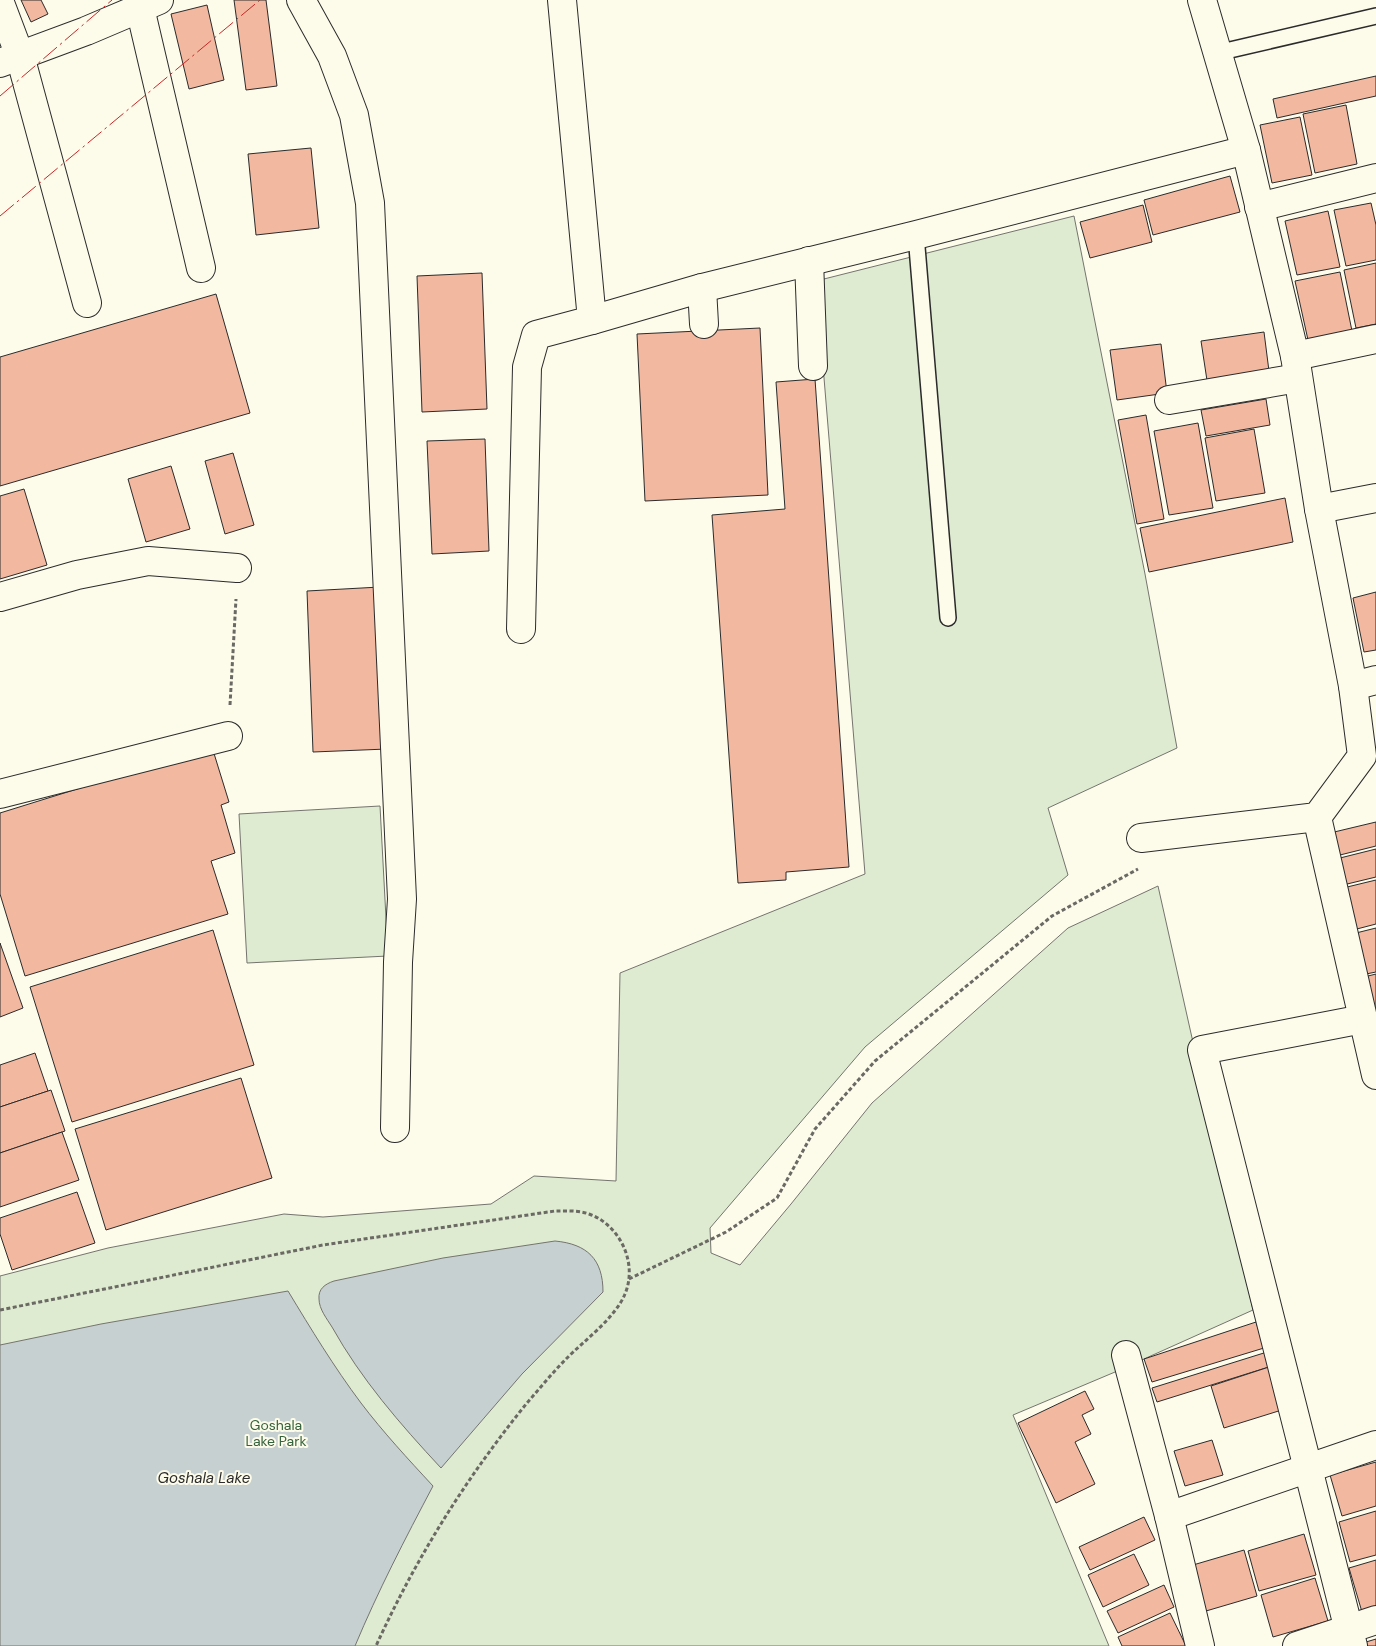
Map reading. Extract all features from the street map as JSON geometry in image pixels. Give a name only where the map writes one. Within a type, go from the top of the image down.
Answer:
[{"type":"street","points":[[301,0],[332,56],[354,115],[370,203],[402,899],[398,962],[395,1128]]},
{"type":"street","points":[[562,0],[592,320]]},
{"type":"street","points":[[1141,838],[1317,817],[1362,756],[1364,683],[1319,509],[1296,367],[1246,150],[1202,0]]},
{"type":"street","points":[[0,3],[10,59],[87,303]]},
{"type":"street","points":[[10,59],[86,31],[150,4],[201,268]]},
{"type":"street","points":[[520,629],[527,367],[536,335],[702,288],[1246,150]]},
{"type":"street","points":[[1259,207],[1376,178]]},
{"type":"street","points":[[809,261],[813,366]]},
{"type":"street","points":[[702,288],[704,324]]},
{"type":"street","points":[[1169,400],[1296,367],[1376,339]]},
{"type":"street","points":[[1319,509],[1376,498]]},
{"type":"street","points":[[0,598],[77,575],[148,561],[237,568]]},
{"type":"street","points":[[0,794],[228,736]]},
{"type":"street","points":[[1317,817],[1376,1075]]},
{"type":"street","points":[[1351,1637],[1202,1050],[1363,1019]]},
{"type":"street","points":[[1126,1355],[1169,1516],[1200,1646]]},
{"type":"street","points":[[1169,1516],[1376,1445]]},
{"type":"street","points":[[1297,1646],[1351,1637],[1376,1620]]},
{"type":"lane","points":[[1217,53],[1376,16]]},
{"type":"lane","points":[[916,235],[948,618]]},
{"type":"path","points":[[228,736],[237,568]]},
{"type":"path","points":[[629,1279],[726,1232],[776,1198],[815,1129],[875,1061],[1052,916],[1153,861],[1141,838]]},
{"type":"path","points":[[0,1310],[322,1246],[546,1213],[572,1210],[589,1214],[604,1222],[616,1233],[625,1248],[629,1263],[629,1279],[625,1294],[617,1308],[566,1359],[528,1402],[460,1492],[424,1549],[376,1646]]},
{"type":"green space","name":"Goshala Lake Park","points":[[1074,216],[1145,574],[1177,748],[1048,808],[1068,875],[865,1047],[710,1228],[711,1253],[740,1265],[872,1103],[1068,928],[1158,886],[1253,1310],[1013,1415],[1109,1646],[0,1646],[0,1276],[108,1248],[284,1214],[323,1217],[491,1204],[534,1176],[616,1181],[620,973],[865,874],[816,281]]},
{"type":"green space","points":[[380,806],[388,956],[247,963],[239,814]]},
{"type":"water","points":[[555,1241],[576,1246],[591,1255],[600,1271],[603,1292],[522,1374],[441,1468],[396,1418],[368,1383],[343,1346],[319,1303],[321,1290],[325,1285],[334,1281],[443,1258]]},
{"type":"water","name":"Goshala Lake","points":[[288,1291],[332,1362],[361,1403],[433,1486],[382,1585],[355,1646],[0,1646],[0,1345],[101,1324]]},
{"type":"building","points":[[21,0],[41,0],[48,14],[31,22]]},
{"type":"building","points":[[234,0],[266,0],[277,86],[246,90]]},
{"type":"building","points":[[207,5],[224,80],[189,89],[171,14]]},
{"type":"building","points":[[1376,76],[1376,96],[1277,118],[1273,99]]},
{"type":"building","points":[[1346,105],[1357,164],[1315,173],[1303,114]]},
{"type":"building","points":[[1300,117],[1312,175],[1272,183],[1260,125]]},
{"type":"building","points":[[311,148],[319,228],[256,235],[248,154]]},
{"type":"building","points":[[1230,176],[1240,212],[1153,235],[1144,200]]},
{"type":"building","points":[[1371,203],[1376,225],[1376,260],[1346,266],[1334,210]]},
{"type":"building","points":[[1143,205],[1152,242],[1090,258],[1080,222]]},
{"type":"building","points":[[1328,211],[1340,267],[1297,275],[1285,221]]},
{"type":"building","points":[[1376,263],[1376,324],[1356,328],[1344,270]]},
{"type":"building","points":[[1340,272],[1352,331],[1308,340],[1295,281]]},
{"type":"building","points":[[482,273],[487,409],[422,412],[417,276]]},
{"type":"building","points":[[216,294],[250,413],[0,486],[0,357]]},
{"type":"building","points":[[760,328],[768,495],[645,501],[637,334]]},
{"type":"building","points":[[1264,332],[1270,379],[1208,387],[1201,341]]},
{"type":"building","points":[[1161,344],[1167,393],[1117,400],[1110,350]]},
{"type":"building","points":[[815,379],[849,867],[786,872],[786,880],[738,883],[712,515],[785,509],[776,382]]},
{"type":"building","points":[[1266,399],[1270,425],[1206,436],[1201,410]]},
{"type":"building","points":[[1146,415],[1164,519],[1137,524],[1118,420]]},
{"type":"building","points":[[1198,423],[1213,508],[1169,515],[1154,431]]},
{"type":"building","points":[[1254,429],[1265,493],[1216,501],[1205,438]]},
{"type":"building","points":[[485,439],[489,551],[432,554],[427,441]]},
{"type":"building","points":[[233,453],[254,525],[225,534],[205,461]]},
{"type":"building","points":[[171,466],[190,529],[146,542],[128,479]]},
{"type":"building","points":[[24,489],[47,565],[0,579],[0,496]]},
{"type":"building","points":[[1285,498],[1293,542],[1149,572],[1140,528]]},
{"type":"building","points":[[380,587],[387,749],[313,752],[307,591]]},
{"type":"building","points":[[1376,592],[1376,650],[1364,652],[1353,598]]},
{"type":"building","points":[[212,747],[229,802],[221,805],[235,853],[211,861],[228,914],[25,976],[0,894],[0,813]]},
{"type":"building","points":[[1376,822],[1376,846],[1336,856],[1330,833]]},
{"type":"building","points":[[1376,849],[1376,877],[1343,885],[1336,859]]},
{"type":"building","points":[[1376,880],[1376,924],[1353,930],[1343,888]]},
{"type":"building","points":[[1376,928],[1376,972],[1366,974],[1356,933]]},
{"type":"building","points":[[213,930],[254,1065],[72,1122],[30,987]]},
{"type":"building","points":[[0,943],[23,1008],[0,1017]]},
{"type":"building","points":[[1376,974],[1376,1019],[1364,977]]},
{"type":"building","points":[[35,1053],[48,1091],[0,1107],[0,1065]]},
{"type":"building","points":[[241,1078],[272,1178],[106,1230],[75,1129]]},
{"type":"building","points":[[51,1090],[65,1131],[0,1153],[0,1107]]},
{"type":"building","points":[[62,1132],[79,1180],[0,1207],[0,1153]]},
{"type":"building","points":[[77,1192],[95,1243],[12,1270],[0,1234],[0,1218]]},
{"type":"building","points":[[1256,1322],[1264,1348],[1152,1382],[1144,1359]]},
{"type":"building","points":[[1267,1352],[1272,1366],[1157,1402],[1152,1388]]},
{"type":"building","points":[[1272,1366],[1285,1409],[1224,1428],[1211,1386]]},
{"type":"building","points":[[1085,1391],[1094,1409],[1082,1415],[1091,1434],[1075,1442],[1095,1484],[1056,1503],[1018,1423]]},
{"type":"building","points":[[1212,1440],[1223,1475],[1185,1486],[1174,1451]]},
{"type":"building","points":[[1376,1462],[1376,1506],[1342,1516],[1330,1475]]},
{"type":"building","points":[[1376,1511],[1376,1555],[1350,1562],[1339,1522]]},
{"type":"building","points":[[1144,1517],[1155,1540],[1090,1570],[1079,1547]]},
{"type":"building","points":[[1304,1534],[1316,1575],[1259,1591],[1248,1551]]},
{"type":"building","points":[[1244,1550],[1257,1596],[1206,1611],[1193,1565]]},
{"type":"building","points":[[1134,1554],[1149,1585],[1103,1607],[1088,1575]]},
{"type":"building","points":[[1376,1560],[1376,1608],[1362,1612],[1349,1568]]},
{"type":"building","points":[[1315,1578],[1328,1621],[1273,1637],[1261,1595]]},
{"type":"building","points":[[1164,1585],[1174,1607],[1118,1633],[1107,1611]]},
{"type":"building","points":[[1170,1613],[1186,1646],[1122,1646],[1118,1637]]},
{"type":"building","points":[[1376,1639],[1376,1646],[1367,1646],[1366,1642]]},
{"type":"power","points":[[0,96],[112,0]]},
{"type":"power","points":[[0,216],[260,0]]}]
